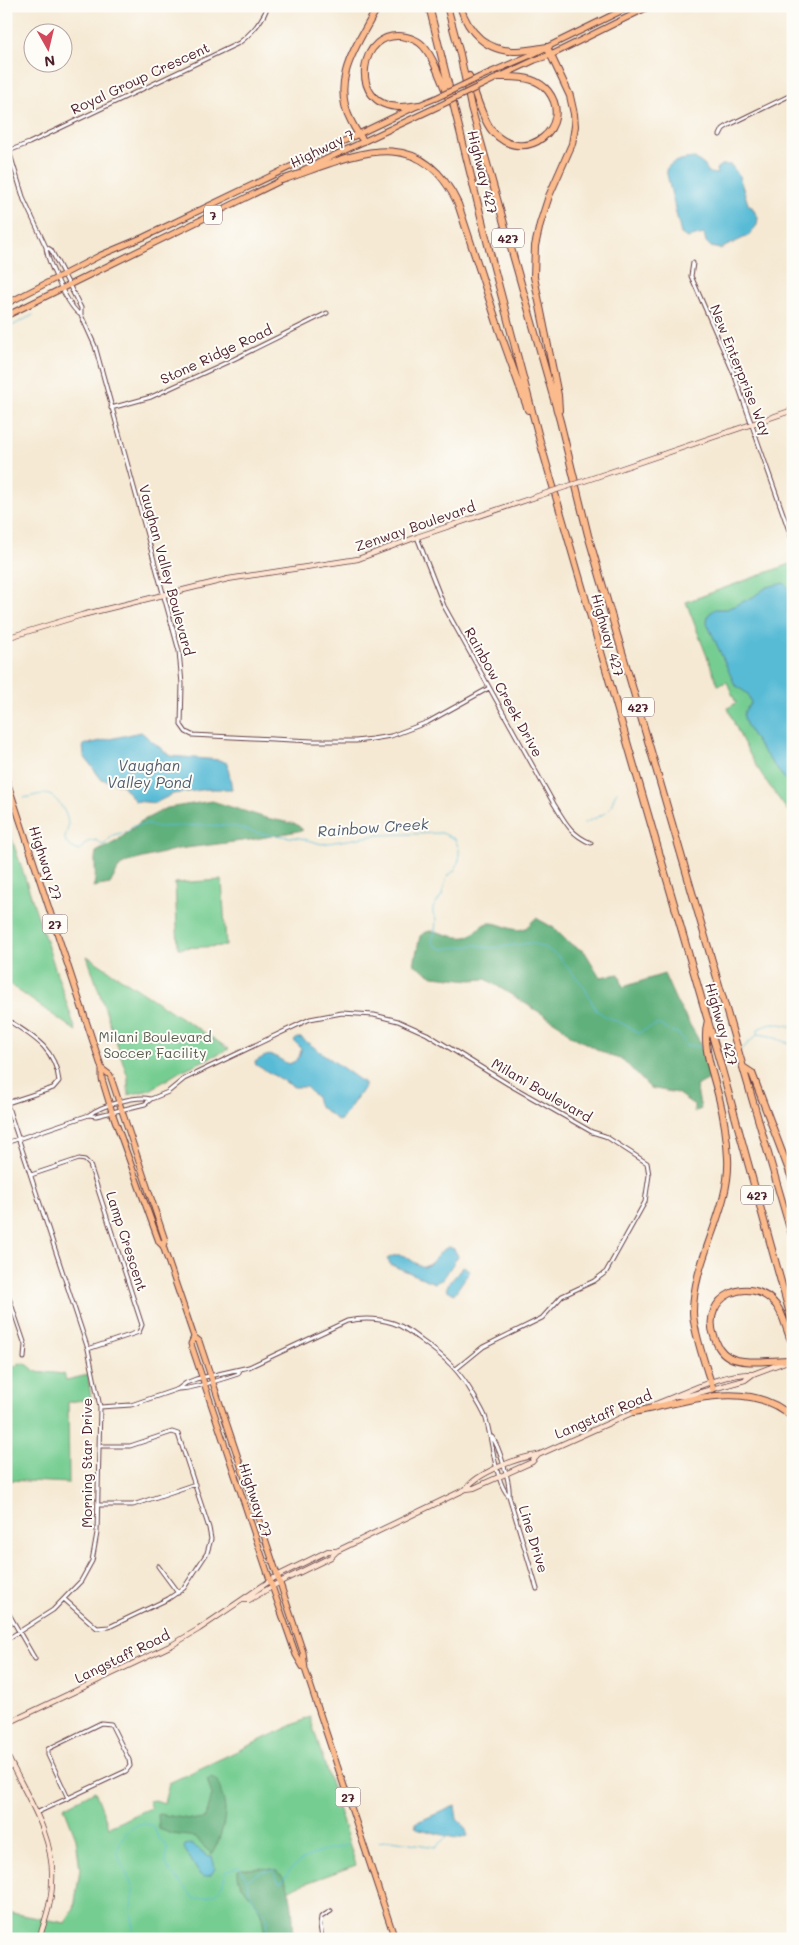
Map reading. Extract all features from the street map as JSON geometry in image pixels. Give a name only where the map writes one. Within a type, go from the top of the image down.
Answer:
[{"type":"highway","points":[[364,141],[357,134],[345,105],[342,82],[350,61],[378,6]]},
{"type":"highway","name":"Highway 427","points":[[429,6],[541,445],[722,1066],[793,1325]]},
{"type":"highway","name":"Highway 427","points":[[447,6],[460,54],[471,107],[560,421],[588,535],[793,1239]]},
{"type":"highway","points":[[460,6],[472,31],[481,41],[497,49],[513,52],[547,47],[570,96],[574,114],[572,144],[549,196],[540,224],[535,246],[534,276],[558,395],[560,421]]},
{"type":"highway","points":[[419,105],[399,107],[381,103],[368,89],[364,81],[367,59],[372,48],[385,39],[398,35],[420,43],[431,59],[456,116]]},
{"type":"highway","points":[[460,54],[488,124],[495,134],[508,144],[518,146],[534,144],[540,141],[551,129],[554,121],[555,107],[550,94],[534,80],[518,77],[498,77]]},
{"type":"highway","points":[[282,180],[357,154],[388,150],[408,155],[431,166],[441,176],[450,186],[458,204],[499,329],[541,445]]},
{"type":"highway","points":[[708,1020],[705,1039],[720,1100],[727,1142],[727,1179],[698,1279],[693,1314],[712,1386]]},
{"type":"highway","points":[[743,1067],[752,1073],[793,1181]]},
{"type":"highway","points":[[791,1359],[743,1362],[728,1357],[717,1347],[712,1332],[711,1318],[716,1304],[736,1290],[752,1289],[766,1295],[777,1306],[793,1344]]},
{"type":"highway","points":[[634,1412],[698,1398],[737,1394],[780,1406],[793,1418]]},
{"type":"main road","name":"Highway 7","points":[[6,304],[101,255],[152,233],[357,134],[547,47],[631,6]]},
{"type":"main road","name":"Highway 7","points":[[6,316],[282,180],[498,77],[551,55],[650,6]]},
{"type":"main road","name":"Highway 27","points":[[6,778],[102,1069],[102,1079],[112,1112],[159,1242],[163,1246],[194,1337],[199,1342],[303,1652],[305,1670],[394,1937]]},
{"type":"main road","name":"Highway 27","points":[[102,1069],[110,1075],[165,1240],[163,1246]]},
{"type":"main road","name":"Highway 27","points":[[194,1337],[192,1344],[270,1580],[296,1655],[305,1670]]},
{"type":"street","name":"Royal Group Crescent","points":[[8,152],[239,43],[260,22],[268,6]]},
{"type":"street","points":[[720,135],[723,129],[729,125],[793,94]]},
{"type":"street","points":[[8,152],[24,200],[46,247]]},
{"type":"street","name":"Vaughan Valley Boulevard","points":[[46,247],[51,250],[81,308],[81,315],[95,346],[179,651],[182,684],[181,725],[186,732],[192,735],[312,741],[364,741],[390,736],[428,722],[489,688]]},
{"type":"street","name":"Vaughan Valley Boulevard","points":[[46,247],[62,289],[75,312],[81,315]]},
{"type":"street","name":"New Enterprise Way","points":[[693,263],[691,276],[734,374],[793,542]]},
{"type":"street","name":"Stone Ridge Road","points":[[111,408],[151,397],[327,313]]},
{"type":"street","name":"Zenway Boulevard","points":[[6,638],[82,615],[228,579],[358,559],[417,537],[793,410]]},
{"type":"street","name":"Rainbow Creek Drive","points":[[417,537],[444,606],[489,688],[567,825],[579,838],[591,843]]},
{"type":"street","name":"Milani Boulevard","points":[[89,1115],[96,1116],[145,1104],[151,1099],[168,1092],[184,1079],[310,1019],[342,1013],[374,1015],[398,1021],[427,1034],[508,1084],[592,1132],[605,1136],[647,1163],[649,1174],[644,1202],[606,1272],[594,1281],[562,1296],[542,1318],[484,1347],[456,1369]]},
{"type":"street","points":[[6,1019],[45,1047],[52,1057],[60,1081],[53,1088],[7,1102]]},
{"type":"street","name":"Milani Boulevard","points":[[89,1115],[95,1110],[118,1103],[144,1097],[151,1099]]},
{"type":"street","name":"Morning Star Drive","points":[[6,1640],[46,1615],[85,1576],[94,1557],[97,1541],[100,1446],[100,1408],[88,1349],[7,1102]]},
{"type":"street","points":[[6,1143],[89,1115]]},
{"type":"street","name":"Lamp Crescent","points":[[31,1175],[79,1159],[85,1160],[90,1165],[142,1328],[139,1332],[88,1349]]},
{"type":"street","points":[[6,1289],[8,1301],[25,1345],[24,1358]]},
{"type":"street","points":[[100,1408],[131,1405],[178,1389],[186,1383],[238,1374],[240,1370],[279,1354],[347,1321],[375,1319],[394,1323],[438,1352],[456,1369],[463,1377],[484,1414],[491,1436]]},
{"type":"street","name":"Langstaff Road","points":[[6,1724],[172,1645],[277,1576],[328,1551],[337,1550],[466,1488],[471,1482],[503,1466],[527,1456],[538,1454],[634,1412],[678,1396],[685,1391],[712,1386],[744,1374],[754,1374],[791,1359]]},
{"type":"street","points":[[64,1599],[94,1626],[100,1629],[109,1627],[178,1593],[189,1582],[200,1566],[210,1544],[209,1528],[180,1437],[176,1433],[172,1432],[130,1446],[100,1446]]},
{"type":"street","name":"Line Drive","points":[[491,1436],[496,1442],[510,1490],[509,1496],[537,1589]]},
{"type":"street","name":"Line Drive","points":[[491,1436],[491,1445],[497,1469],[505,1493],[509,1496]]},
{"type":"street","name":"Langstaff Road","points":[[466,1488],[474,1488],[532,1462],[538,1454]]},
{"type":"street","points":[[98,1505],[133,1504],[195,1484]]},
{"type":"street","name":"Langstaff Road","points":[[243,1600],[249,1600],[272,1586],[331,1557],[337,1550]]},
{"type":"street","points":[[158,1566],[178,1593]]},
{"type":"street","points":[[6,1609],[35,1659]]},
{"type":"street","points":[[36,1813],[68,1798],[129,1769],[129,1760],[114,1727],[108,1722],[101,1723],[52,1746],[47,1752],[68,1798]]},
{"type":"street","points":[[6,1753],[36,1813],[47,1842],[52,1876],[50,1903],[39,1939]]},
{"type":"street","points":[[6,1769],[12,1766]]},
{"type":"street","points":[[322,1939],[320,1926],[322,1917],[331,1911]]},
{"type":"street","points":[[384,1939],[394,1937]]},
{"type":"green space","points":[[793,563],[793,817],[765,779],[734,723],[728,708],[736,703],[727,682],[718,685],[686,602]]},
{"type":"green space","points":[[212,801],[266,818],[296,824],[303,830],[250,840],[178,849],[128,862],[120,866],[110,884],[93,887],[96,852],[117,841],[140,822],[167,808]]},
{"type":"green space","points":[[6,821],[76,1031],[6,982]]},
{"type":"green space","points":[[222,880],[226,946],[178,948],[175,883]]},
{"type":"green space","points":[[536,918],[554,928],[569,943],[585,952],[600,977],[619,974],[623,987],[664,974],[677,1003],[700,1042],[710,1079],[696,1086],[701,1109],[694,1112],[694,1105],[677,1093],[650,1088],[623,1060],[610,1056],[570,1035],[560,1025],[486,979],[471,980],[433,976],[414,964],[420,936],[428,931],[466,937],[485,924],[494,923],[519,930],[526,928]]},
{"type":"green space","name":"Milani Boulevard Soccer Facility","points":[[87,956],[229,1049],[179,1072],[150,1090],[128,1095],[128,1077]]},
{"type":"green space","points":[[20,1363],[28,1365],[35,1371],[64,1374],[66,1380],[88,1375],[91,1399],[68,1402],[69,1483],[6,1480],[6,1367],[14,1367]]},
{"type":"green space","points":[[310,1717],[356,1865],[284,1891],[294,1939],[6,1939],[6,1912],[65,1923],[74,1909],[80,1869],[76,1838],[64,1807],[95,1791],[109,1827],[151,1808],[148,1801],[155,1800],[164,1803],[169,1783]]},
{"type":"green space","points":[[211,1777],[217,1780],[225,1811],[221,1833],[212,1854],[196,1837],[172,1834],[159,1829],[158,1814],[196,1820],[204,1819],[212,1795],[207,1779]]},
{"type":"green space","points":[[270,1869],[278,1872],[283,1877],[287,1884],[291,1903],[294,1939],[265,1939],[263,1921],[258,1906],[243,1887],[238,1876],[238,1870]]},
{"type":"water","points":[[695,158],[705,166],[709,173],[717,174],[716,169],[721,165],[731,165],[739,176],[748,204],[752,207],[758,218],[757,225],[748,236],[720,249],[711,247],[706,242],[704,234],[687,238],[681,234],[666,170],[675,162]]},
{"type":"water","points":[[784,583],[789,588],[788,612],[793,621],[793,789],[763,751],[749,729],[744,713],[751,703],[748,694],[735,685],[707,623],[708,615],[715,609],[727,609],[753,597],[767,587]]},
{"type":"water","name":"Vaughan Valley Pond","points":[[141,732],[170,756],[219,760],[227,763],[232,789],[208,789],[173,794],[155,803],[135,801],[122,785],[101,779],[84,756],[83,745]]},
{"type":"water","points":[[297,1038],[301,1038],[364,1083],[364,1087],[342,1119],[338,1121],[318,1105],[316,1097],[306,1087],[294,1087],[256,1065],[255,1062],[268,1055],[288,1064],[298,1059],[301,1048],[294,1041]]},
{"type":"water","points":[[449,1247],[454,1249],[458,1256],[443,1279],[435,1283],[391,1265],[387,1259],[402,1255],[424,1267]]},
{"type":"water","points":[[464,1266],[470,1271],[454,1294],[446,1289]]},
{"type":"water","points":[[455,1806],[457,1819],[465,1827],[468,1836],[455,1838],[416,1828],[415,1823]]},
{"type":"water","points":[[191,1844],[206,1856],[212,1856],[215,1868],[211,1875],[204,1877],[200,1875],[184,1848],[185,1845]]},
{"type":"waterway","points":[[6,329],[33,315]]},
{"type":"waterway","points":[[584,823],[606,812],[618,791]]},
{"type":"waterway","name":"Rainbow Creek","points":[[24,798],[44,794],[58,801],[68,821],[66,842],[79,851],[87,842],[96,840],[102,845],[113,835],[129,831],[132,826],[147,824],[159,827],[233,826],[262,834],[300,838],[322,844],[378,835],[442,833],[455,839],[459,849],[459,860],[455,870],[447,877],[442,895],[433,908],[436,920],[432,940],[434,945],[442,949],[476,945],[492,948],[531,943],[546,948],[559,957],[584,987],[596,1010],[605,1016],[628,1026],[638,1033],[658,1024],[669,1031],[678,1033],[686,1045],[704,1047]]},
{"type":"waterway","points":[[740,1051],[758,1034],[758,1029],[775,1024],[793,1027]]},
{"type":"waterway","name":"Rainbow Creek","points":[[758,1034],[770,1036],[793,1045]]},
{"type":"waterway","name":"Rainbow Creek","points":[[718,1049],[736,1051]]},
{"type":"waterway","points":[[126,1939],[136,1936],[131,1912],[133,1890],[118,1852],[123,1838],[136,1825],[142,1824],[154,1827],[158,1838],[168,1847],[166,1862],[168,1869],[195,1899],[217,1892],[227,1870],[239,1867],[245,1876],[253,1900],[268,1919],[269,1922],[267,1924],[271,1939]]},
{"type":"waterway","points":[[378,1842],[392,1840],[435,1847],[449,1835]]},
{"type":"waterway","points":[[248,1879],[261,1872],[271,1870],[275,1871],[278,1882],[282,1882],[294,1866],[302,1860],[319,1852],[348,1845]]}]
